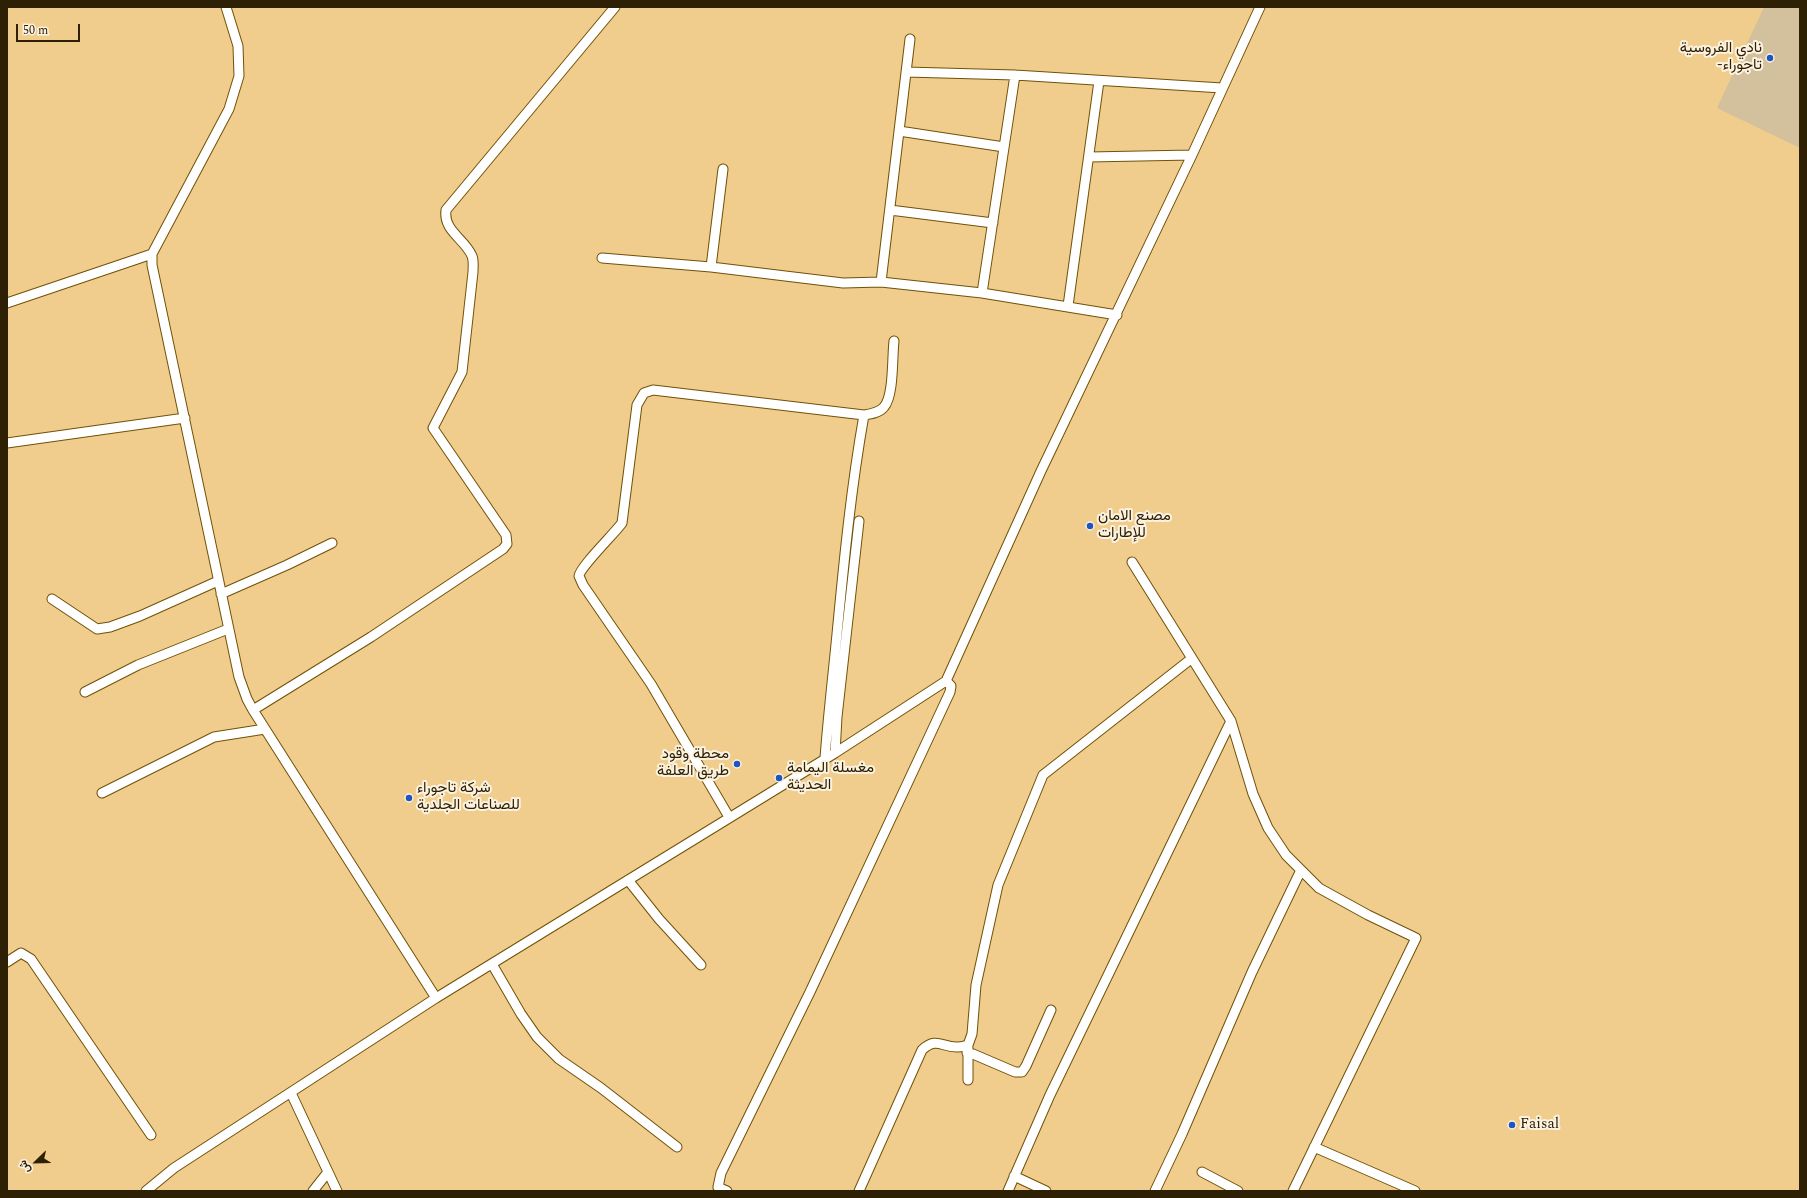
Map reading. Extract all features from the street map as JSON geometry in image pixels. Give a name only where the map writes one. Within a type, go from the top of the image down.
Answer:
[{"type":"street","points":[[226,7],[238,46],[239,76],[229,109],[152,254],[152,265],[238,677],[247,700],[253,710],[436,998]]},
{"type":"street","points":[[253,710],[377,632],[499,552],[507,544],[506,535],[433,428],[462,372],[473,272],[472,257],[448,227],[445,216],[446,210],[615,7]]},
{"type":"street","points":[[146,1191],[174,1168],[436,998],[835,753],[946,681],[1041,471],[1117,315],[1260,7]]},
{"type":"street","points":[[881,282],[910,39]]},
{"type":"street","points":[[906,72],[1015,75],[1222,88]]},
{"type":"street","points":[[982,293],[1015,75]]},
{"type":"street","points":[[1068,306],[1099,81]]},
{"type":"street","points":[[899,132],[1004,147]]},
{"type":"street","points":[[1089,157],[1192,156]]},
{"type":"street","points":[[711,267],[723,170]]},
{"type":"street","points":[[890,210],[993,223]]},
{"type":"street","points":[[7,303],[152,254]]},
{"type":"street","points":[[602,258],[711,267],[843,283],[881,282],[982,293],[1117,315]]},
{"type":"street","points":[[729,817],[651,684],[584,585],[579,573],[622,523],[637,405],[641,397],[648,390],[864,415],[878,412],[884,407],[889,399],[894,341]]},
{"type":"street","points":[[825,758],[828,710],[854,470],[864,415]]},
{"type":"street","points":[[7,443],[185,418]]},
{"type":"street","points":[[835,753],[837,717],[859,521]]},
{"type":"street","points":[[221,594],[287,565],[332,542]]},
{"type":"street","points":[[1132,562],[1231,722],[1253,794],[1268,828],[1286,855],[1319,888],[1341,901],[1416,938],[1293,1191]]},
{"type":"street","points":[[52,600],[97,629],[104,629],[140,616],[218,581]]},
{"type":"street","points":[[85,692],[138,665],[228,629]]},
{"type":"street","points":[[968,1080],[968,1049],[972,1034],[976,985],[998,885],[1043,775],[1191,659]]},
{"type":"street","points":[[727,1191],[718,1187],[721,1173],[810,992],[950,692],[951,686],[946,681]]},
{"type":"street","points":[[1008,1191],[1054,1088],[1231,722]]},
{"type":"street","points":[[102,793],[214,738],[265,729]]},
{"type":"street","points":[[1154,1191],[1182,1134],[1252,972],[1301,870]]},
{"type":"street","points":[[628,880],[659,919],[701,965]]},
{"type":"street","points":[[7,962],[21,953],[31,959],[151,1135]]},
{"type":"street","points":[[492,964],[521,1014],[537,1038],[559,1059],[601,1088],[677,1147]]},
{"type":"street","points":[[859,1191],[922,1050],[929,1044],[937,1043],[968,1049],[972,1054],[1015,1072],[1022,1072],[1051,1010]]},
{"type":"street","points":[[291,1093],[337,1191]]},
{"type":"street","points":[[1314,1147],[1415,1191]]},
{"type":"street","points":[[313,1191],[328,1172]]},
{"type":"street","points":[[1202,1172],[1238,1191]]},
{"type":"street","points":[[1014,1176],[1046,1191]]},
{"type":"shaded area","name":"نادي الفروسية -تاجوراء","points":[[1764,7],[1800,7],[1800,148],[1717,108]]},
{"type":"place","name":"نادي الفروسية -تاجوراء","points":[[1770,58]]},
{"type":"place","name":"مصنع الامان للإطارات","points":[[1090,526]]},
{"type":"place","name":"محطة وقود طريق العلفة","points":[[737,764]]},
{"type":"place","name":"مغسلة اليمامة الحديثة","points":[[779,778]]},
{"type":"place","name":"شركة تاجوراء للصناعات الجلدية","points":[[409,798]]},
{"type":"place","name":"Faisal","points":[[1512,1125]]}]
